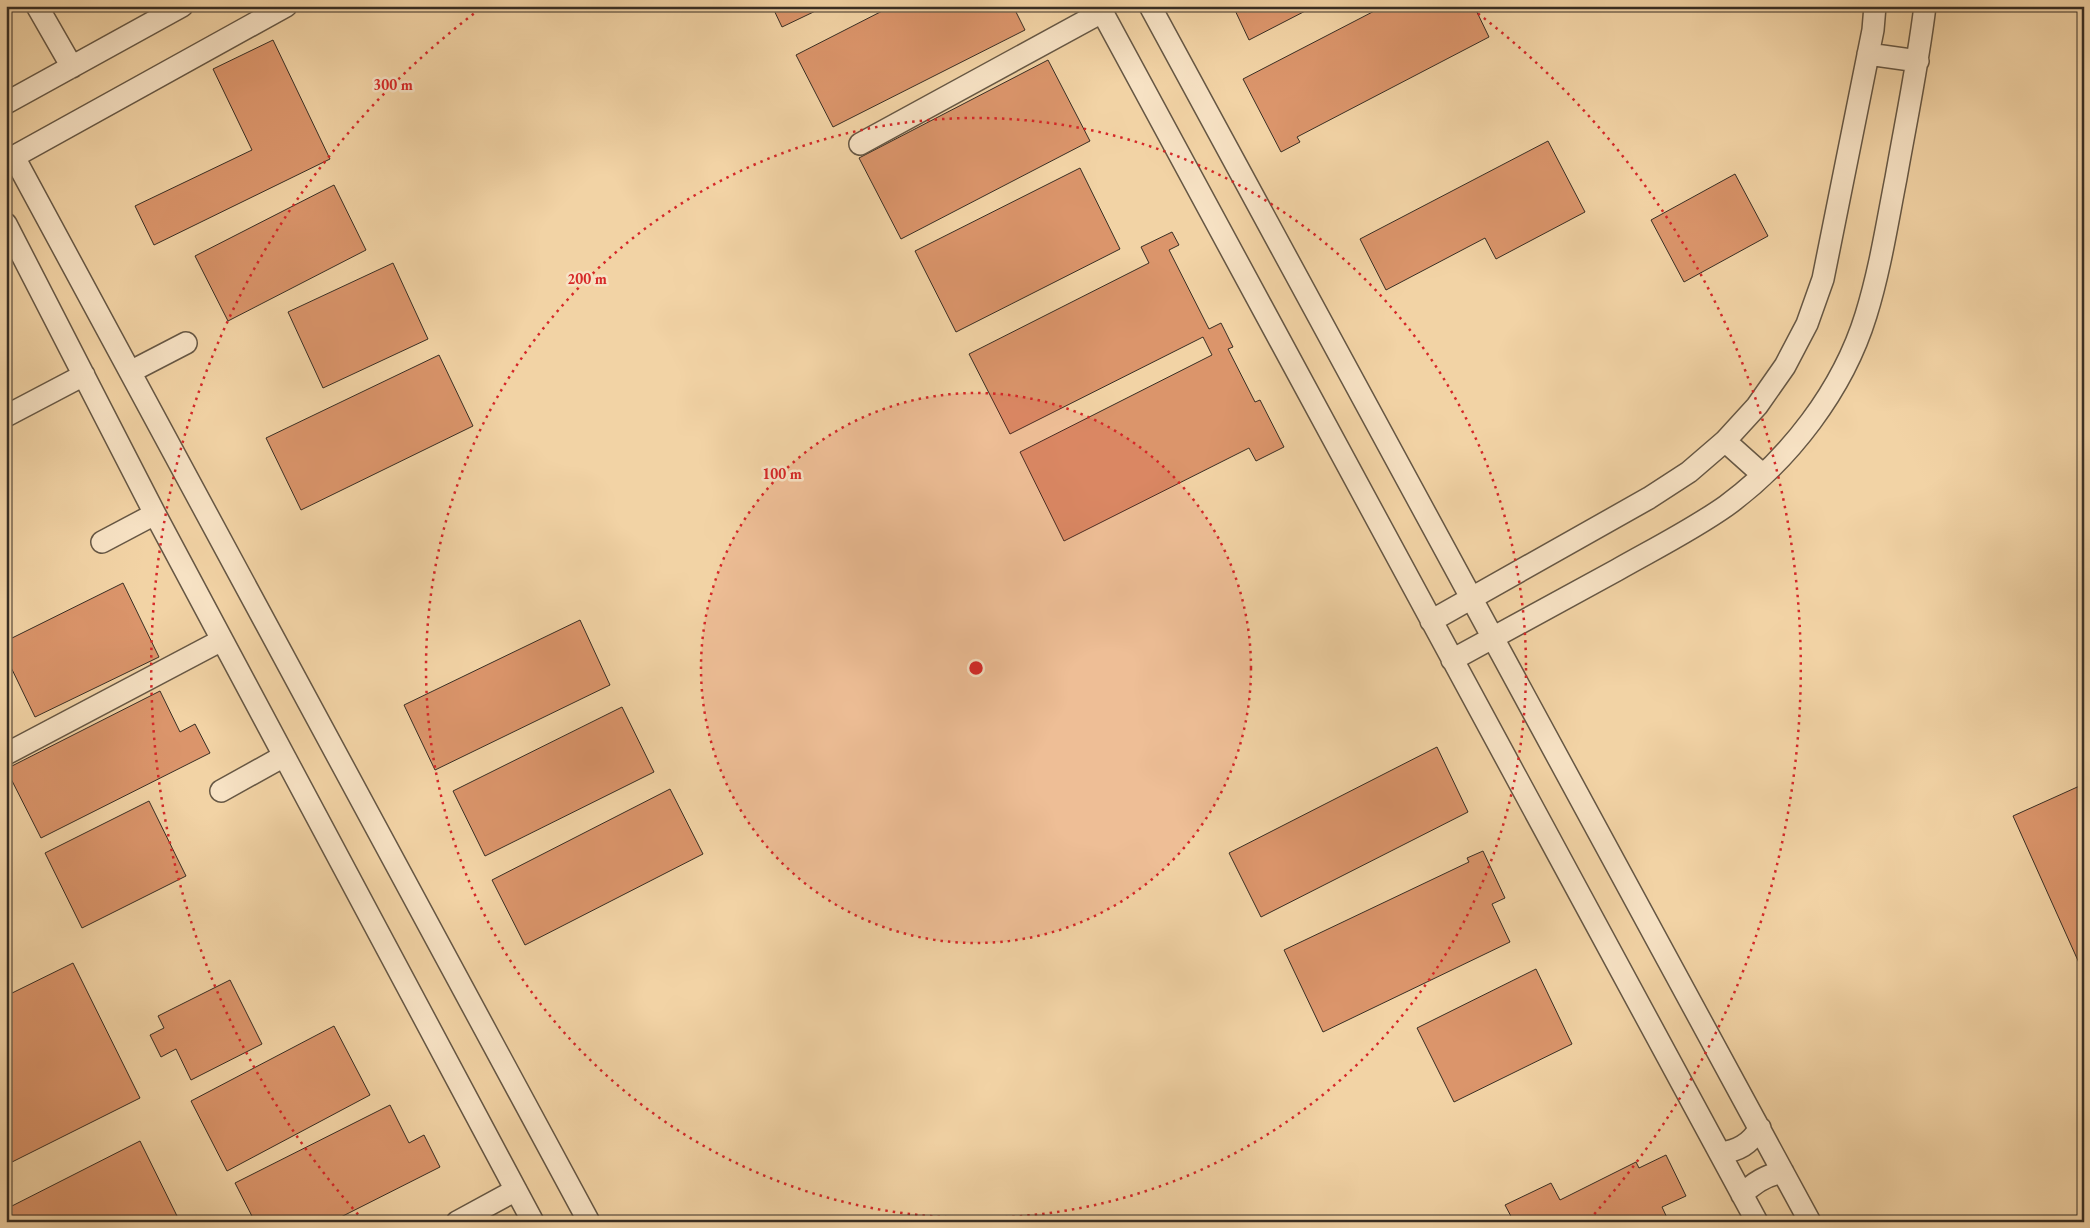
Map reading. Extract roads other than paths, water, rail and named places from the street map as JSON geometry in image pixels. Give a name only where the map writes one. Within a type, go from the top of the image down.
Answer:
[{"type":"lane","points":[[37,6],[72,67]]},
{"type":"lane","points":[[6,103],[182,6]]},
{"type":"lane","points":[[286,6],[10,159],[130,372],[584,1218]]},
{"type":"lane","points":[[1150,6],[1810,1222]]},
{"type":"lane","points":[[1431,620],[1649,498],[1688,472],[1725,441],[1757,406],[1785,366],[1807,324],[1823,278],[1868,54],[1875,6]]},
{"type":"lane","points":[[1452,660],[1687,531],[1727,506],[1763,475],[1796,440],[1824,402],[1847,361],[1865,317],[1878,271],[1918,61],[1925,6]]},
{"type":"lane","points":[[860,144],[1100,9],[1757,1222]]},
{"type":"lane","points":[[1868,54],[1918,61]]},
{"type":"lane","points":[[6,224],[155,514],[533,1222]]},
{"type":"lane","points":[[130,372],[186,343]]},
{"type":"lane","points":[[6,416],[84,375]]},
{"type":"lane","points":[[1725,441],[1763,475]]},
{"type":"lane","points":[[102,542],[155,514]]},
{"type":"lane","points":[[6,754],[222,640]]},
{"type":"lane","points":[[220,791],[284,756]]},
{"type":"lane","points":[[1720,1153],[1739,1149],[1747,1144],[1760,1128]]},
{"type":"lane","points":[[1742,1195],[1764,1177],[1783,1172]]},
{"type":"lane","points":[[457,1222],[516,1190]]}]
